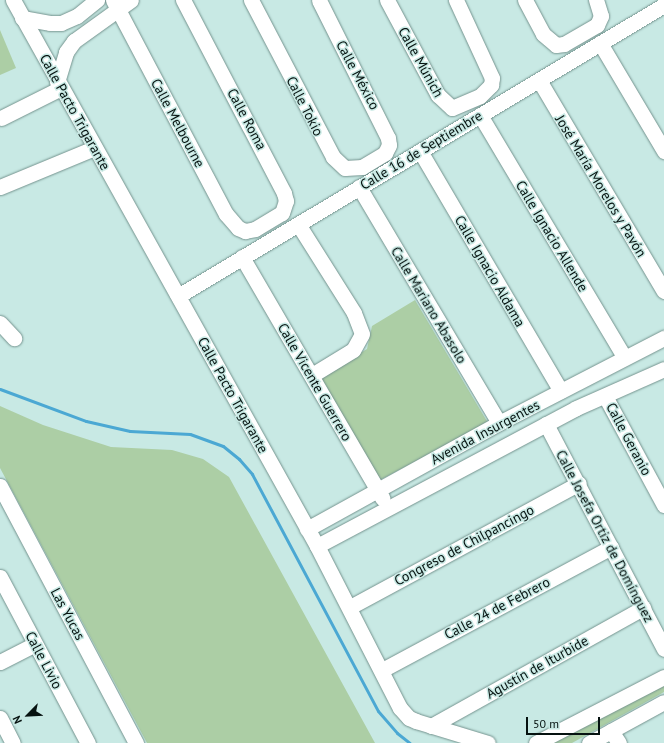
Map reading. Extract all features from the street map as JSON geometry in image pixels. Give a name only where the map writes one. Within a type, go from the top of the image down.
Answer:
[{"type":"street","name":"Calle Pacto Trigarante","points":[[13,0],[94,148],[317,546],[404,713],[431,726],[488,743]]},
{"type":"street","points":[[22,18],[50,23],[62,22],[77,16],[97,0]]},
{"type":"street","points":[[1,118],[59,85],[61,64],[74,41],[115,5],[130,0]]},
{"type":"street","name":"Calle Roma","points":[[183,0],[284,193],[286,201],[282,213],[255,229]]},
{"type":"street","name":"Calle Tokio","points":[[251,0],[324,143],[338,164],[345,168],[362,167],[385,153]]},
{"type":"street","name":"Calle México","points":[[319,0],[385,128],[389,145],[385,153]]},
{"type":"street","name":"Calle Múnich","points":[[387,0],[438,95],[447,106],[452,108],[459,107],[486,91],[491,85],[491,73],[456,0]]},
{"type":"street","points":[[525,0],[543,34],[556,45],[564,44],[597,26],[601,16],[596,0]]},
{"type":"street","name":"Calle Melbourne","points":[[115,5],[226,214],[238,228],[245,231],[255,229]]},
{"type":"street","name":"Calle 16 de Septiembre","points":[[178,296],[600,43],[662,10]]},
{"type":"street","points":[[600,43],[664,151]]},
{"type":"street","name":"José María Morelos y Pavón","points":[[538,80],[664,291]]},
{"type":"street","name":"Calle Ignacio Allende","points":[[480,115],[624,357]]},
{"type":"street","points":[[0,187],[94,148]]},
{"type":"street","name":"Calle Ignacio Aldama","points":[[420,151],[561,391]]},
{"type":"street","name":"Calle Mariano Abasolo","points":[[359,187],[499,423]]},
{"type":"street","points":[[298,224],[354,313],[362,334],[349,353],[312,375]]},
{"type":"street","name":"Calle Vicente Guerrero","points":[[242,257],[312,375],[387,508]]},
{"type":"street","points":[[0,323],[14,338]]},
{"type":"street","name":"Avenida Insurgentes","points":[[307,529],[499,423],[624,357],[664,338]]},
{"type":"street","name":"Avenida Insurgentes","points":[[317,546],[546,424],[663,370]]},
{"type":"street","name":"Calle Geranio","points":[[605,396],[664,505]]},
{"type":"street","name":"Calle Josefa Ortiz de Domínguez","points":[[546,424],[579,483],[664,649]]},
{"type":"street","name":"Congreso de Chilpancingo","points":[[350,607],[579,483]]},
{"type":"street","name":"Las Yucas","points":[[0,486],[136,743]]},
{"type":"street","name":"Calle 24 de Febrero","points":[[382,670],[611,547]]},
{"type":"street","name":"Calle Livio","points":[[0,577],[88,743]]},
{"type":"street","name":"Agustín de Iturbide","points":[[431,726],[643,608]]},
{"type":"street","points":[[0,662],[35,644]]},
{"type":"street","points":[[536,743],[664,677]]},
{"type":"street","points":[[589,743],[615,737],[664,702]]},
{"type":"street","points":[[0,718],[13,743]]},
{"type":"green space","points":[[0,30],[16,68],[0,75]]},
{"type":"green space","points":[[415,300],[488,423],[380,480],[318,378],[367,349],[372,326]]},
{"type":"green space","points":[[0,406],[43,425],[111,447],[172,450],[203,459],[229,477],[375,743],[147,743],[0,468]]},
{"type":"green space","points":[[664,683],[664,692],[572,743],[551,743]]},
{"type":"waterway","points":[[0,389],[86,421],[130,431],[190,434],[223,446],[239,459],[252,474],[378,711],[397,733],[410,743]]}]
